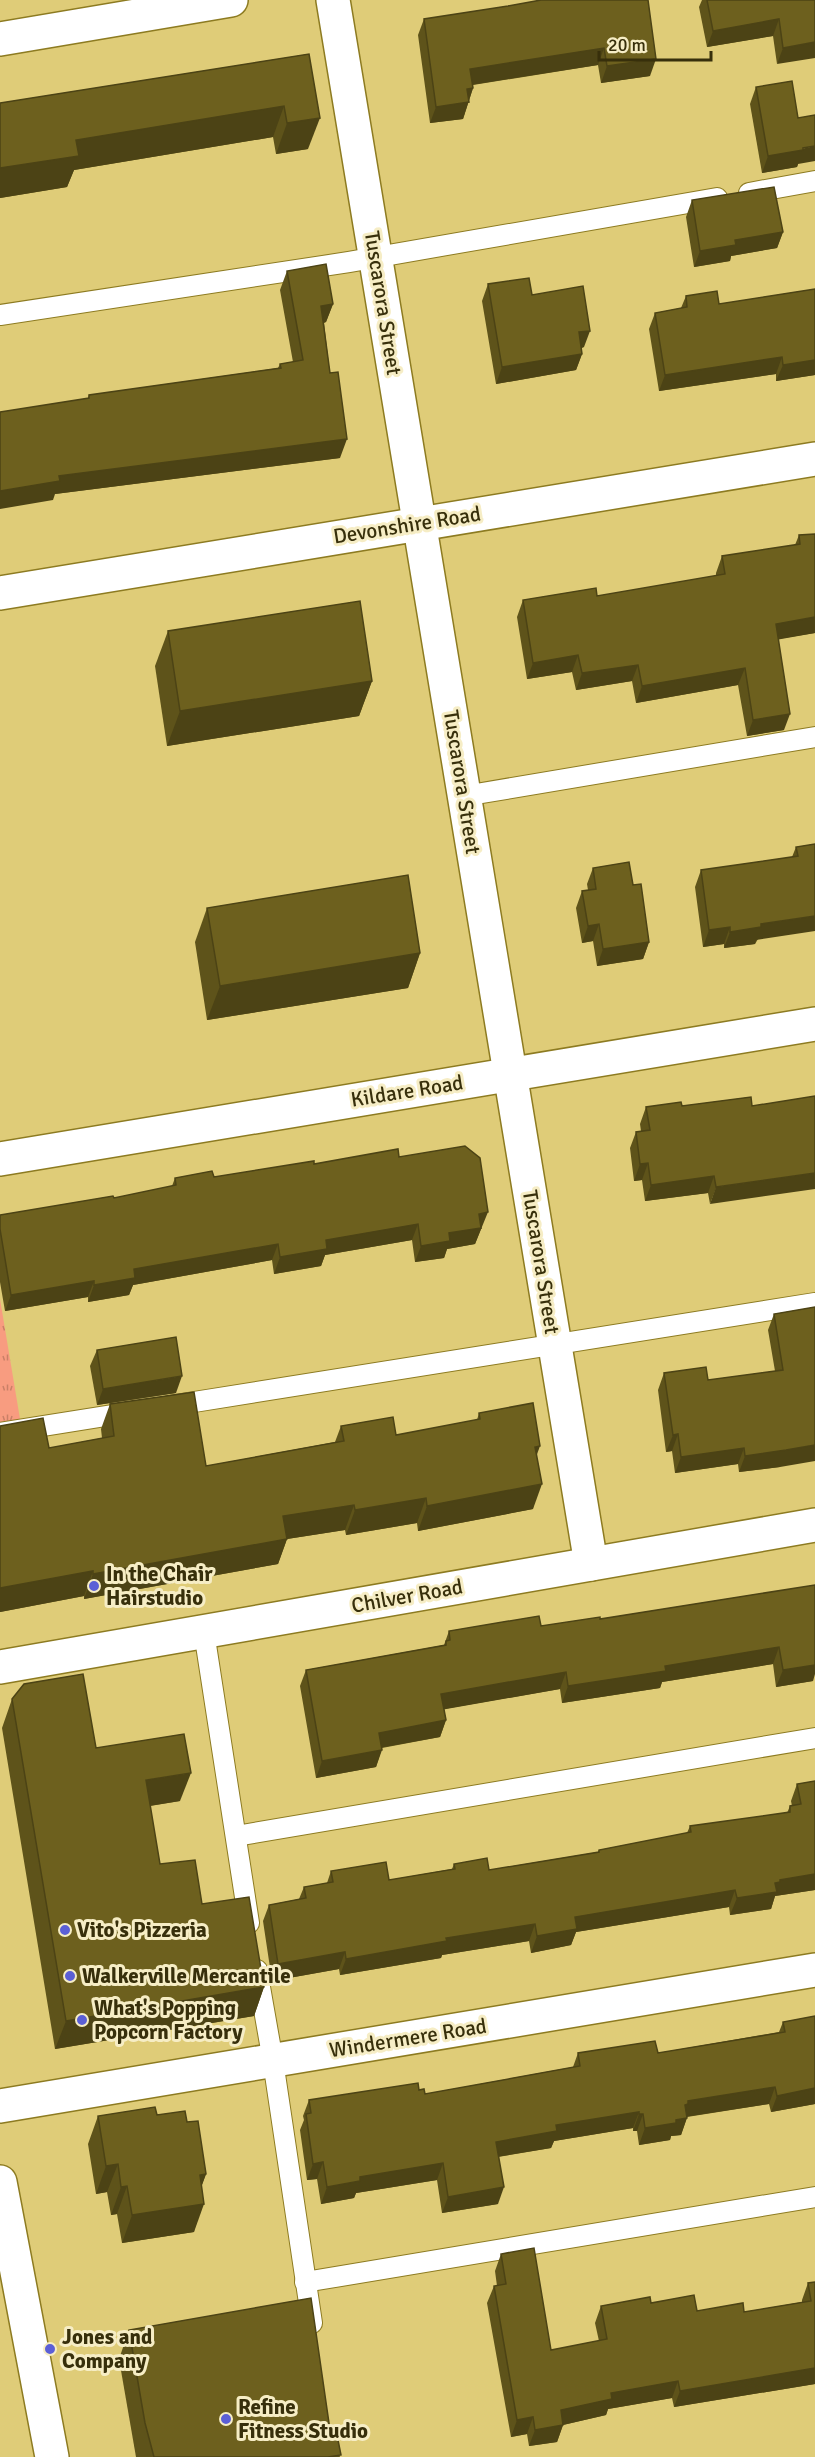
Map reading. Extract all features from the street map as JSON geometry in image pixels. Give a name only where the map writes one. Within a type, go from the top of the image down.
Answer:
[{"type":"street","points":[[0,39],[231,0]]},
{"type":"street","name":"Tuscarora Street","points":[[333,0],[591,1564]]},
{"type":"street","name":"Devonshire Road","points":[[0,593],[815,459]]},
{"type":"street","name":"Kildare Road","points":[[0,1160],[815,1024]]},
{"type":"street","name":"Chilver Road","points":[[0,1668],[815,1525]]},
{"type":"street","name":"Windermere Road","points":[[0,2106],[815,1970]]},
{"type":"street","points":[[0,2182],[52,2457]]},
{"type":"lane","points":[[0,315],[375,257],[815,182]]},
{"type":"lane","points":[[464,796],[815,737]]},
{"type":"lane","points":[[0,1433],[815,1303]]},
{"type":"lane","points":[[204,1632],[315,2340]]},
{"type":"lane","points":[[236,1836],[815,1738]]},
{"type":"lane","points":[[305,2282],[815,2197]]},
{"type":"green space","points":[[0,1299],[20,1419],[0,1423]]},
{"type":"building","points":[[541,0],[648,0],[656,59],[607,66],[604,48],[470,69],[473,88],[467,89],[469,102],[436,107],[424,19]]},
{"type":"building","points":[[707,0],[815,0],[815,42],[783,48],[779,19],[713,31]]},
{"type":"building","points":[[309,54],[320,118],[287,123],[284,106],[76,140],[79,156],[0,168],[0,103]]},
{"type":"building","points":[[792,81],[798,118],[815,115],[815,146],[768,156],[756,87]]},
{"type":"building","points":[[774,187],[783,232],[735,240],[736,245],[700,251],[692,200]]},
{"type":"building","points":[[326,264],[333,304],[321,306],[330,373],[338,372],[347,439],[59,476],[60,481],[0,491],[0,412],[89,398],[89,395],[281,368],[280,364],[303,360],[287,271]]},
{"type":"building","points":[[529,278],[532,295],[583,286],[590,331],[579,332],[582,354],[502,367],[488,284]]},
{"type":"building","points":[[815,289],[815,360],[783,365],[782,357],[665,375],[655,313],[687,307],[686,296],[717,291],[719,304]]},
{"type":"building","points":[[815,534],[815,617],[776,624],[790,714],[753,720],[745,668],[642,686],[638,665],[582,673],[578,655],[533,663],[523,600],[596,588],[597,596],[725,574],[722,556],[800,544],[799,535]]},
{"type":"building","points":[[360,601],[372,681],[180,711],[168,631]]},
{"type":"building","points":[[815,844],[815,916],[761,924],[761,927],[730,932],[730,927],[709,930],[701,870],[798,856],[796,847]]},
{"type":"building","points":[[629,862],[633,885],[641,884],[649,942],[603,949],[599,924],[588,926],[582,891],[596,889],[593,868]]},
{"type":"building","points":[[408,875],[420,953],[220,986],[207,908]]},
{"type":"building","points":[[815,1096],[815,1173],[716,1187],[714,1176],[651,1185],[648,1163],[640,1164],[636,1132],[650,1130],[646,1107],[681,1102],[682,1106],[751,1097],[752,1106]]},
{"type":"building","points":[[465,1146],[480,1158],[488,1212],[479,1214],[481,1228],[449,1233],[450,1241],[421,1246],[418,1224],[326,1240],[327,1249],[280,1257],[278,1244],[134,1269],[135,1278],[94,1285],[94,1281],[11,1295],[0,1229],[0,1215],[113,1196],[114,1198],[176,1185],[175,1178],[212,1171],[214,1177],[314,1161],[314,1164],[398,1149],[399,1157]]},
{"type":"building","points":[[815,1307],[815,1445],[745,1456],[744,1448],[681,1457],[678,1434],[673,1435],[664,1373],[706,1367],[708,1380],[783,1370],[774,1314]]},
{"type":"building","points":[[176,1337],[182,1376],[103,1389],[97,1350]]},
{"type":"building","points":[[194,1392],[206,1466],[344,1441],[341,1426],[393,1417],[396,1435],[480,1419],[479,1413],[533,1403],[540,1446],[535,1447],[542,1484],[427,1506],[426,1498],[355,1510],[354,1505],[283,1516],[287,1539],[93,1574],[93,1571],[0,1588],[0,1426],[43,1418],[49,1448],[114,1436],[110,1404]]},
{"type":"building","points":[[815,1585],[815,1665],[783,1670],[779,1647],[665,1666],[666,1671],[568,1686],[566,1672],[441,1694],[446,1720],[379,1733],[382,1750],[322,1761],[306,1670],[446,1645],[446,1641],[450,1640],[449,1631],[539,1616],[541,1626],[600,1617],[600,1619]]},
{"type":"building","points":[[83,1674],[96,1748],[184,1734],[191,1773],[146,1780],[160,1864],[195,1860],[202,1904],[249,1897],[264,1987],[66,2021],[12,1699],[24,1684]]},
{"type":"building","points":[[815,1781],[815,1874],[780,1880],[775,1883],[777,1892],[737,1898],[735,1890],[575,1917],[577,1929],[537,1936],[535,1924],[446,1938],[447,1941],[346,1959],[345,1952],[278,1964],[269,1905],[306,1898],[304,1887],[333,1882],[331,1871],[386,1862],[389,1880],[455,1869],[454,1864],[487,1858],[489,1870],[599,1852],[599,1850],[691,1832],[690,1826],[790,1812],[790,1806],[801,1804],[797,1784]]},
{"type":"building","points":[[815,2016],[815,2088],[777,2096],[775,2087],[688,2101],[685,2105],[687,2118],[676,2120],[676,2123],[645,2128],[643,2114],[639,2112],[556,2125],[557,2131],[496,2142],[504,2187],[448,2197],[443,2163],[360,2177],[360,2181],[327,2187],[323,2162],[313,2164],[306,2114],[311,2113],[309,2100],[418,2083],[419,2090],[424,2089],[425,2094],[580,2066],[578,2053],[655,2041],[658,2053],[785,2032],[783,2022]]},
{"type":"building","points":[[155,2107],[157,2115],[185,2111],[187,2122],[198,2121],[206,2174],[200,2175],[204,2204],[132,2215],[127,2186],[121,2187],[118,2164],[106,2166],[98,2116]]},
{"type":"building","points":[[534,2248],[551,2350],[607,2339],[601,2306],[650,2297],[651,2303],[694,2295],[697,2311],[743,2303],[744,2312],[811,2301],[808,2283],[815,2282],[815,2368],[680,2391],[678,2381],[611,2393],[612,2399],[561,2410],[563,2425],[535,2430],[533,2417],[517,2420],[494,2286],[506,2284],[501,2254]]},
{"type":"building","points":[[311,2298],[330,2430],[338,2440],[341,2455],[328,2457],[154,2457],[145,2423],[129,2330]]},
{"type":"place","name":"In the Chair Hairstudio","points":[[94,1586]]},
{"type":"place","name":"Vito's Pizzeria","points":[[65,1930]]},
{"type":"place","name":"Walkerville Mercantile","points":[[70,1976]]},
{"type":"place","name":"What's Popping Popcorn Factory","points":[[82,2020]]},
{"type":"place","name":"Jones and Company","points":[[50,2349]]},
{"type":"place","name":"Refine Fitness Studio","points":[[226,2419]]}]
